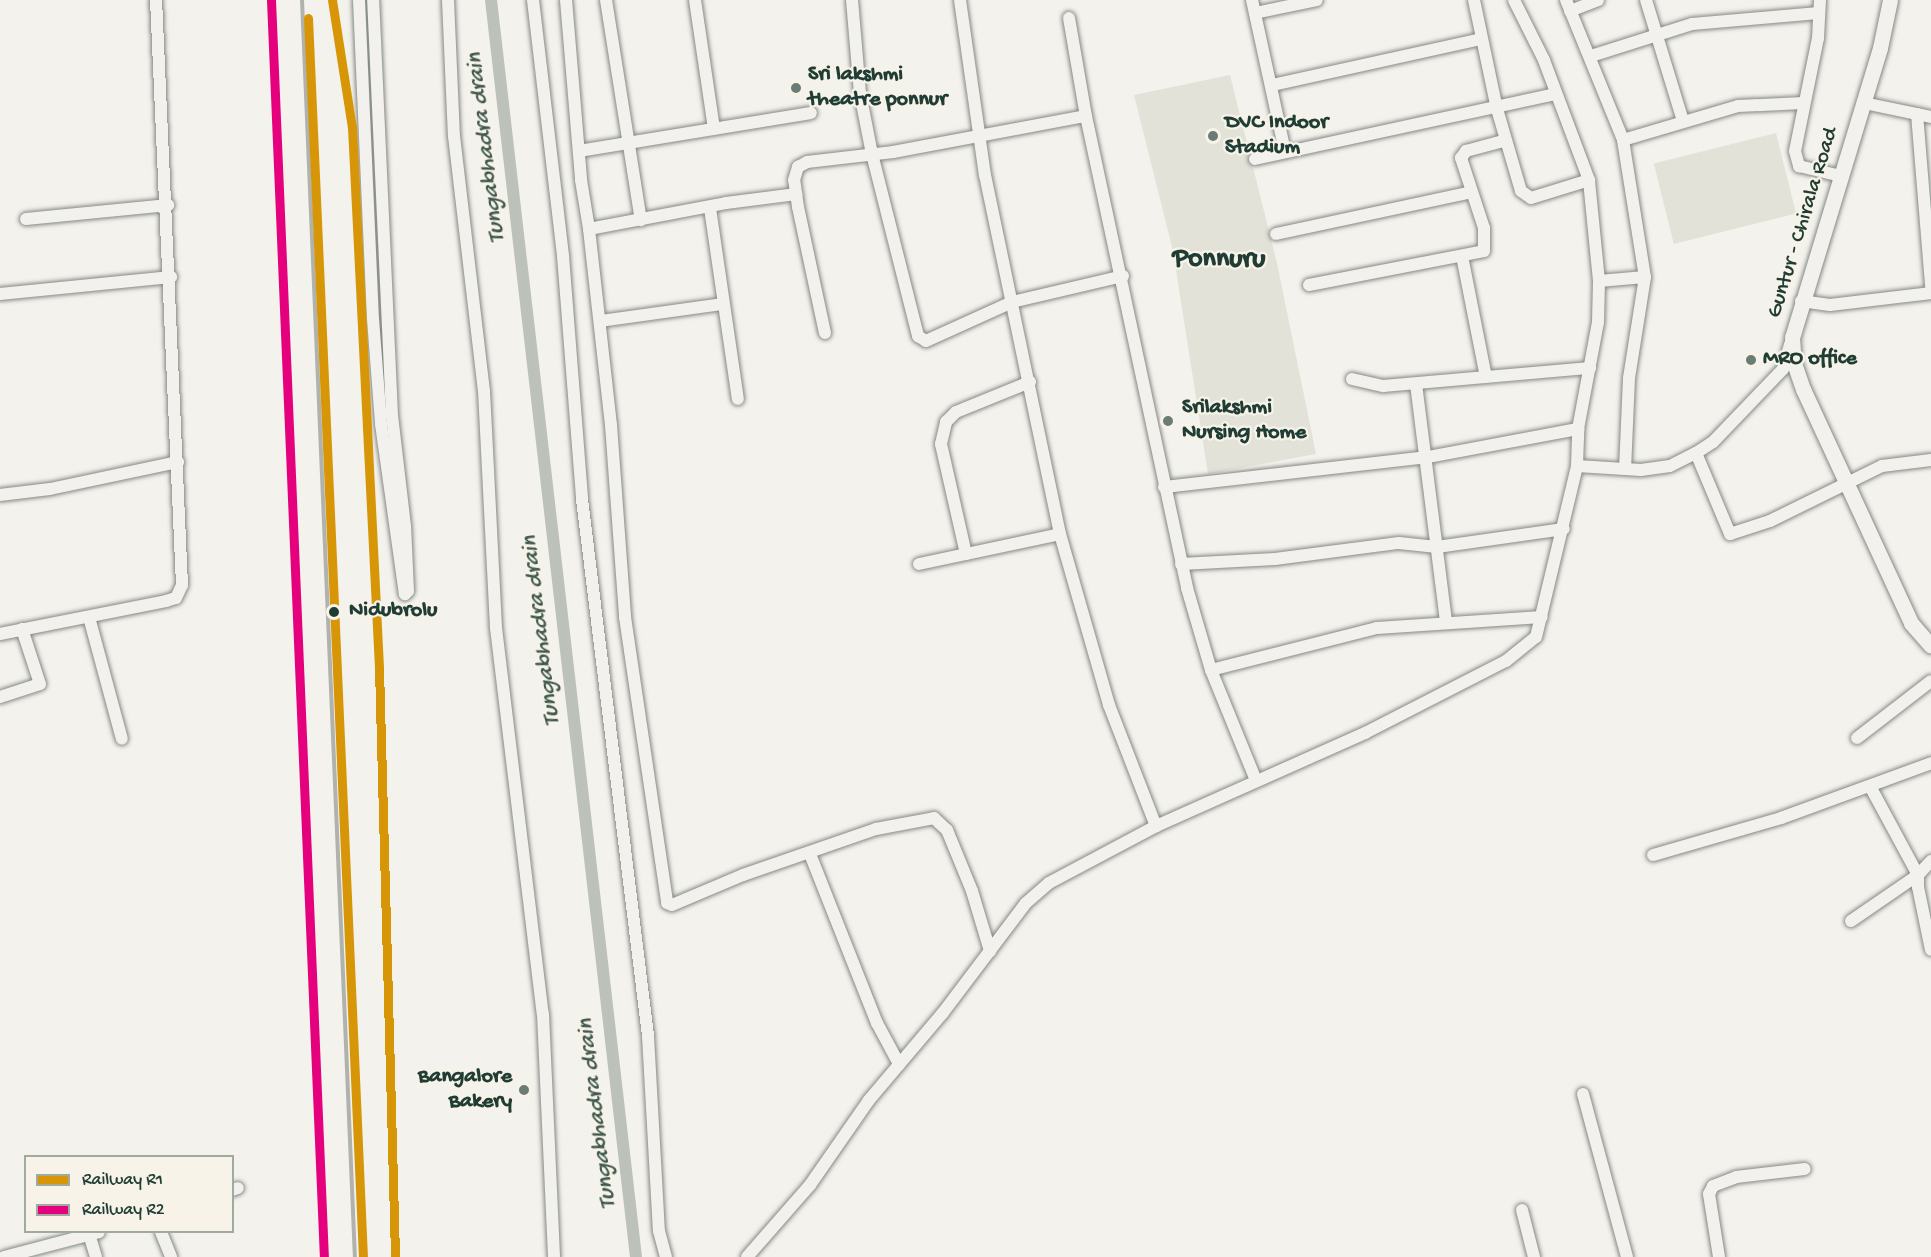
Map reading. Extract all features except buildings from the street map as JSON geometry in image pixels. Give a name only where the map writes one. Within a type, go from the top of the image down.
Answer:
[{"type":"main road","name":"Guntur - Chirala Road","points":[[1890,0],[1864,104],[1801,301],[1792,337],[1794,363],[1803,389],[1911,623],[1931,646]]},
{"type":"street","points":[[0,634],[166,602],[180,593],[178,462],[173,411],[171,277],[157,63],[156,0]]},
{"type":"street","points":[[359,0],[369,239],[387,423],[405,594],[408,591],[405,526],[387,423],[374,0]]},
{"type":"street","points":[[448,0],[454,136],[484,391],[496,628],[543,1014],[554,1257]]},
{"type":"street","points":[[533,0],[539,79],[563,256],[582,499],[646,1013],[659,1231],[666,1257]]},
{"type":"street","points":[[566,0],[579,151],[600,321],[625,617],[665,898],[672,905],[743,875],[810,854],[876,829],[917,819],[942,822],[972,891],[990,951]]},
{"type":"street","points":[[606,0],[641,220]]},
{"type":"street","points":[[694,0],[714,129]]},
{"type":"street","points":[[852,0],[860,93],[872,154],[918,336],[926,341],[1012,302],[1123,276]]},
{"type":"street","points":[[960,0],[981,136],[1012,302],[1060,534],[1109,705],[1156,826]]},
{"type":"street","points":[[1252,0],[1285,151]]},
{"type":"street","points":[[1255,13],[1317,0]]},
{"type":"street","points":[[1474,0],[1504,141],[1521,191],[1528,198],[1589,180]]},
{"type":"street","points":[[747,1257],[810,1185],[843,1134],[1026,903],[1049,883],[1156,826],[1256,780],[1321,754],[1506,661],[1536,637],[1564,529],[1577,466],[1578,429],[1598,322],[1599,281],[1589,180],[1556,94],[1514,0]]},
{"type":"street","points":[[1598,0],[1568,5],[1591,56],[1623,140],[1646,278],[1629,378],[1625,469]]},
{"type":"street","points":[[1646,0],[1659,34],[1683,121]]},
{"type":"street","points":[[1820,0],[1813,70],[1803,104],[1795,151],[1798,166],[1841,176]]},
{"type":"street","points":[[1591,56],[1692,24],[1819,13]]},
{"type":"street","points":[[1069,18],[1086,116],[1123,276],[1164,487],[1182,564],[1211,670],[1256,780]]},
{"type":"street","points":[[359,37],[374,37]]},
{"type":"street","points":[[1272,85],[1481,39]]},
{"type":"street","points":[[1255,159],[1497,109],[1556,94]]},
{"type":"street","points":[[1623,140],[1738,106],[1803,104]]},
{"type":"street","points":[[1864,104],[1931,117]]},
{"type":"street","points":[[579,151],[627,141],[811,113]]},
{"type":"street","points":[[1917,114],[1931,286]]},
{"type":"street","points":[[825,333],[796,194],[795,173],[803,164],[981,136],[1086,116]]},
{"type":"street","points":[[364,138],[380,138]]},
{"type":"street","points":[[1309,285],[1484,251],[1487,245],[1462,163],[1463,154],[1504,141]]},
{"type":"street","points":[[1276,234],[1472,192]]},
{"type":"street","points":[[589,229],[796,194]]},
{"type":"street","points":[[26,219],[168,205]]},
{"type":"street","points":[[710,208],[738,399]]},
{"type":"street","points":[[369,239],[383,240]]},
{"type":"street","points":[[1462,255],[1485,377]]},
{"type":"street","points":[[0,294],[171,277]]},
{"type":"street","points":[[1599,281],[1646,278]]},
{"type":"street","points":[[1801,301],[1830,305],[1931,293]]},
{"type":"street","points":[[600,321],[723,304]]},
{"type":"street","points":[[1577,466],[1625,469],[1670,466],[1696,453],[1713,442],[1783,369],[1792,337]]},
{"type":"street","points":[[1352,379],[1383,386],[1590,368]]},
{"type":"street","points":[[966,554],[941,444],[946,422],[956,412],[1030,382]]},
{"type":"street","points":[[1416,384],[1428,457],[1446,621]]},
{"type":"street","points":[[1164,487],[1428,457],[1578,429]]},
{"type":"street","points":[[1696,453],[1730,534],[1770,521],[1882,466],[1931,459]]},
{"type":"street","points":[[0,495],[50,489],[178,462]]},
{"type":"street","points":[[1182,564],[1275,559],[1399,543],[1437,546],[1564,529]]},
{"type":"street","points":[[919,564],[1060,534]]},
{"type":"street","points":[[89,617],[122,739]]},
{"type":"street","points":[[1211,670],[1377,628],[1446,621],[1542,617]]},
{"type":"street","points":[[0,697],[40,684],[22,629]]},
{"type":"street","points":[[1857,738],[1931,681]]},
{"type":"street","points":[[1653,855],[1716,839],[1871,788],[1931,763]]},
{"type":"street","points":[[1871,788],[1918,875],[1931,950]]},
{"type":"street","points":[[810,854],[864,991],[899,1064]]},
{"type":"street","points":[[1851,921],[1918,875],[1931,861]]},
{"type":"street","points":[[1583,1094],[1627,1257]]},
{"type":"street","points":[[1719,1257],[1709,1194],[1713,1186],[1736,1177],[1805,1169]]},
{"type":"street","points":[[1522,1210],[1534,1257]]},
{"type":"street","points":[[4,1257],[94,1233],[96,1257]]},
{"type":"street","points":[[161,1233],[171,1257]]},
{"type":"shaded area","points":[[1230,75],[1277,263],[1316,454],[1208,474],[1173,251],[1134,95]]},
{"type":"shaded area","points":[[1776,133],[1796,214],[1674,244],[1654,163]]},
{"type":"waterway","name":"Tungabhadra drain","points":[[491,0],[636,1257]]},
{"type":"railway","points":[[271,0],[324,1257]]},
{"type":"railway","points":[[302,0],[355,1257]]},
{"type":"railway","points":[[332,0],[352,127],[379,668],[395,1257]]},
{"type":"rail line","name":"R2","points":[[271,0],[324,1257]]},
{"type":"rail line","name":"R1","points":[[332,0],[352,127],[379,668],[395,1257]]},
{"type":"rail line","name":"R1","points":[[308,18],[363,1257]]},
{"type":"place","name":"Sri lakshmi theatre ponnur","points":[[796,88]]},
{"type":"place","name":"DVC Indoor Stadium","points":[[1213,136]]},
{"type":"place","name":"MRO office","points":[[1751,360]]},
{"type":"place","name":"Srilakshmi Nursing Home","points":[[1168,421]]},
{"type":"place","name":"Nidubrolu","points":[[334,612]]},
{"type":"place","name":"Bangalore Bakery","points":[[524,1090]]},
{"type":"district","name":"Ponnuru","points":[[1219,260]]}]
